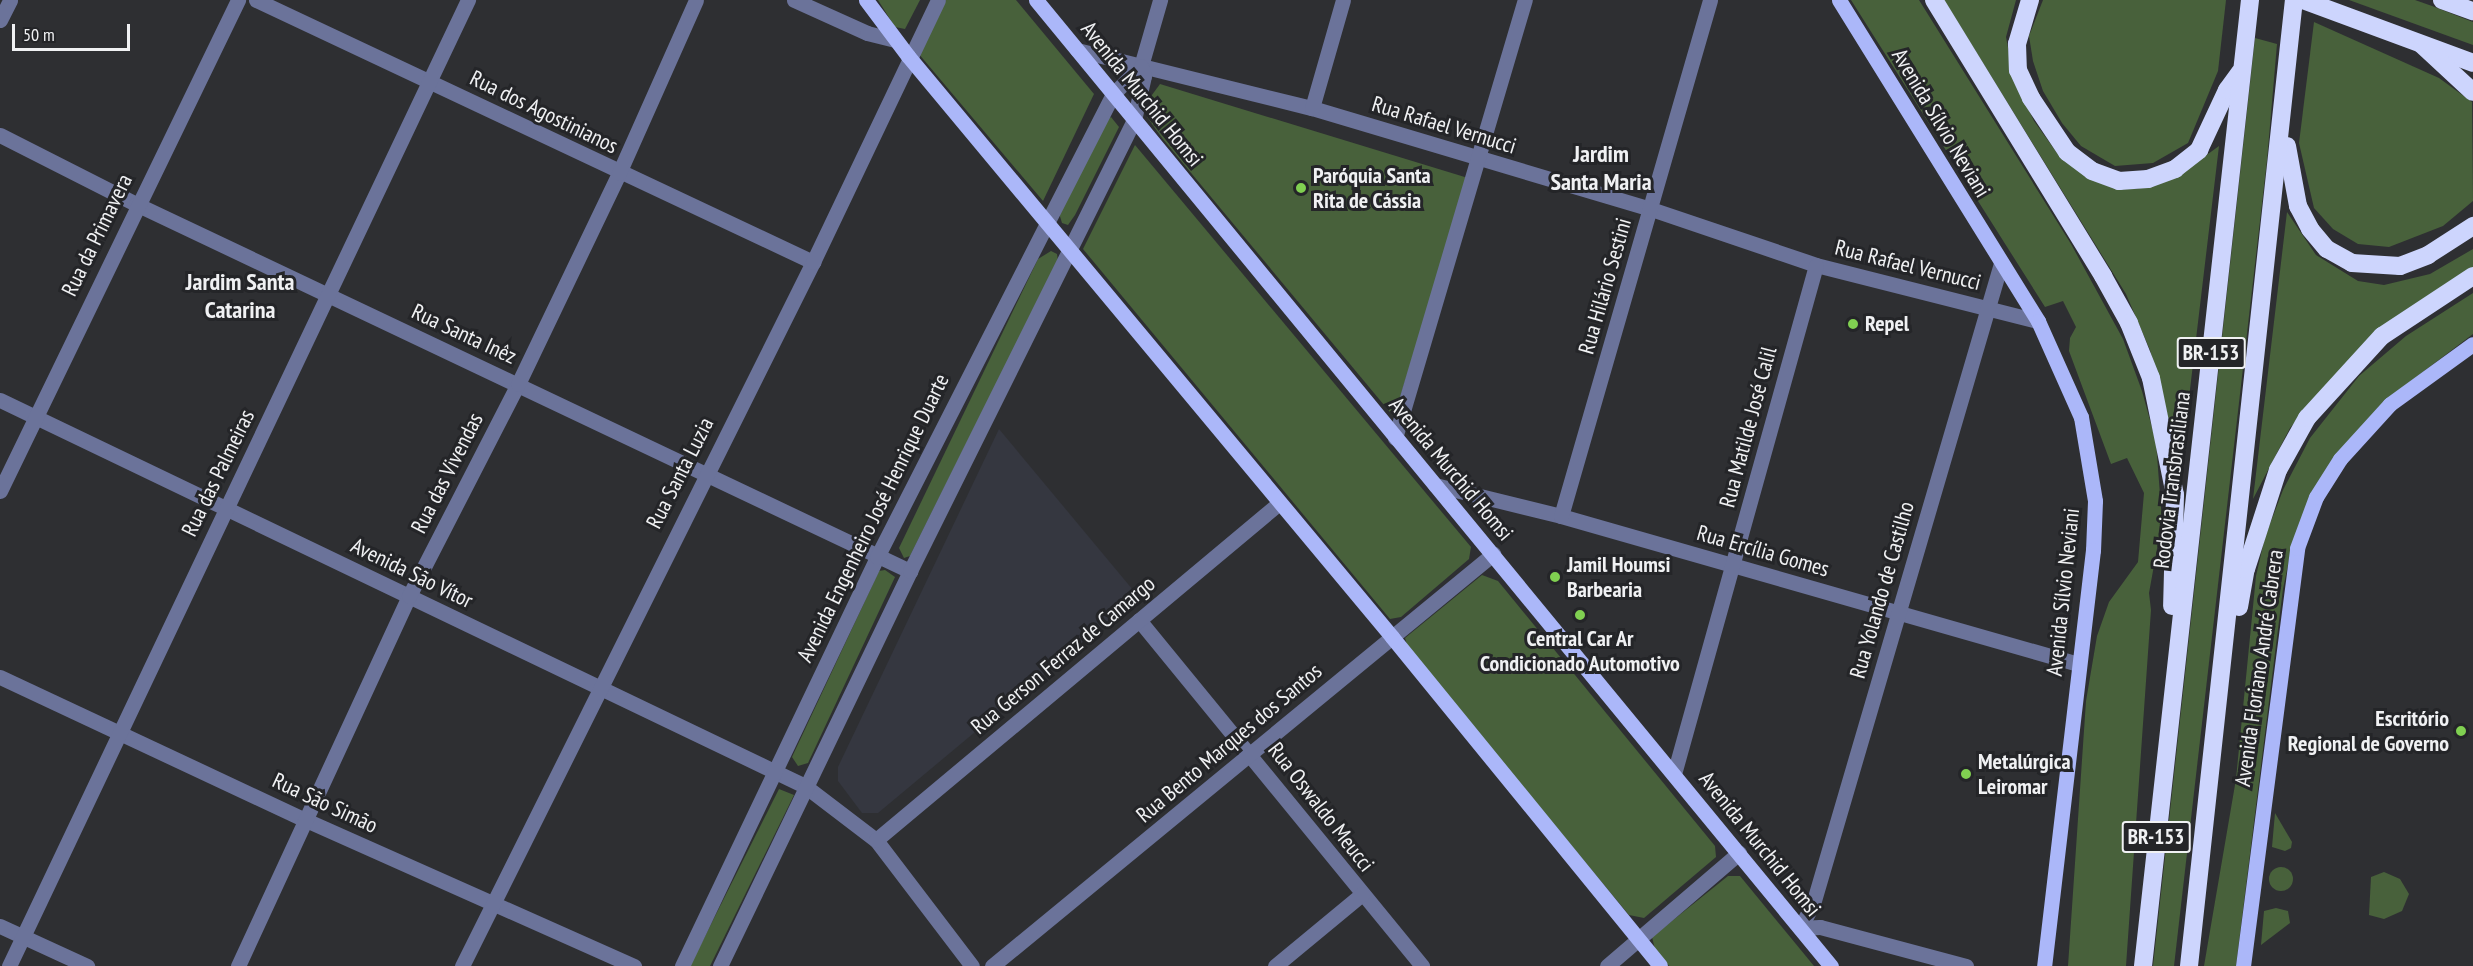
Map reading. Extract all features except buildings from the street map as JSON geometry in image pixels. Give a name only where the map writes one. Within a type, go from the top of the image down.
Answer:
[{"type":"highway","points":[[1934,0],[2103,276],[2129,323],[2151,378],[2175,495],[2170,595],[2177,636]]},
{"type":"highway","points":[[2030,0],[2017,44],[2018,70],[2031,98],[2067,152],[2092,171],[2119,181],[2148,179],[2175,169],[2199,150],[2227,90],[2241,70]]},
{"type":"highway","name":"Rodovia Transbrasiliana","points":[[2143,966],[2177,636],[2250,0]]},
{"type":"highway","name":"BR-153","points":[[2189,966],[2294,0]]},
{"type":"highway","points":[[2303,0],[2473,63]]},
{"type":"highway","points":[[2442,0],[2473,12]]},
{"type":"highway","points":[[2418,42],[2473,92]]},
{"type":"highway","points":[[2282,124],[2298,206],[2327,249],[2352,263],[2400,266],[2428,255],[2473,226]]},
{"type":"highway","points":[[2223,651],[2237,620],[2246,569],[2278,470],[2307,418],[2382,336],[2473,276]]},
{"type":"main road","points":[[866,0],[908,56],[1069,248],[1278,504],[1392,637],[1660,966]]},
{"type":"main road","name":"Avenida Murchid Homsi","points":[[1036,0],[1831,966]]},
{"type":"main road","name":"Avenida Sílvio Neviani","points":[[1839,0],[2038,321],[2081,417],[2095,501],[2079,664],[2044,966]]},
{"type":"main road","name":"Avenida Floriano André Cabrera","points":[[2243,966],[2297,548],[2316,497],[2340,459],[2390,404],[2473,344]]},
{"type":"street","points":[[0,20],[10,0]]},
{"type":"street","name":"Rua da Primavera","points":[[0,491],[136,204],[238,0]]},
{"type":"street","name":"Rua dos Agostinianos","points":[[256,0],[619,173],[813,262]]},
{"type":"street","name":"Rua das Palmeiras","points":[[9,966],[468,0]]},
{"type":"street","name":"Rua das Vivendas","points":[[238,966],[308,821],[409,596],[518,384],[619,173],[696,0]]},
{"type":"street","points":[[794,0],[867,33],[895,40]]},
{"type":"street","name":"Rua Santa Luzia","points":[[462,966],[704,473],[813,262],[908,56],[938,0]]},
{"type":"street","points":[[720,966],[909,571],[1134,120],[1144,76],[1141,66],[1160,0]]},
{"type":"street","points":[[1312,108],[1343,0]]},
{"type":"street","points":[[1395,438],[1525,0]]},
{"type":"street","name":"Rua Hilário Sestini","points":[[1561,516],[1710,0]]},
{"type":"street","name":"Rua Rafael Vernucci","points":[[1077,50],[1312,108],[1651,209],[1816,266],[2038,321]]},
{"type":"street","name":"Avenida Engenheiro José Henrique Duarte","points":[[682,966],[877,557],[1047,223],[1113,94],[1141,66]]},
{"type":"street","name":"Rua Santa Inêz","points":[[0,135],[136,204],[909,571]]},
{"type":"street","name":"Rua Yolando de Castilho","points":[[1800,928],[1813,903],[2001,263]]},
{"type":"street","name":"Rua Matilde José Calil","points":[[1674,774],[1816,266]]},
{"type":"street","name":"Avenida São Vítor","points":[[0,400],[805,786],[876,840],[972,966]]},
{"type":"street","name":"Rua Ercília Gomes","points":[[1435,484],[1561,516],[2079,664]]},
{"type":"street","name":"Rua Gerson Ferraz de Camargo","points":[[876,840],[1278,504]]},
{"type":"street","name":"Rua Bento Marques dos Santos","points":[[992,966],[1252,755],[1493,554]]},
{"type":"street","name":"Rua Oswaldo Meucci","points":[[1139,620],[1252,755],[1422,966]]},
{"type":"street","name":"Rua São Simão","points":[[0,677],[308,821],[634,966]]},
{"type":"street","points":[[1607,966],[1739,853]]},
{"type":"street","points":[[1275,966],[1362,894]]},
{"type":"street","points":[[0,926],[87,966]]},
{"type":"street","points":[[1800,928],[1820,927],[1966,966]]},
{"type":"shaded area","points":[[999,429],[1138,596],[878,813],[862,813],[838,781],[838,767]]},
{"type":"green space","points":[[878,0],[920,0],[905,29],[895,27]]},
{"type":"green space","points":[[946,0],[1016,0],[1094,94],[1043,201],[918,53]]},
{"type":"green space","points":[[1851,0],[1919,0],[2071,244],[2123,339],[2142,391],[2156,442],[2162,521],[2149,593],[2151,610],[2126,966],[2068,966],[2086,701],[2097,636],[2109,602],[2138,562],[2144,493],[2127,458],[2111,464],[2069,351],[2070,338],[2076,327],[2063,301],[2045,307]]},
{"type":"green space","points":[[1944,0],[2016,0],[2006,37],[2014,80],[2034,121],[2057,153],[2095,181],[2136,189],[2175,178],[2219,146],[2181,465],[2150,350],[2126,294]]},
{"type":"green space","points":[[2043,0],[2226,0],[2218,71],[2188,143],[2153,163],[2115,166],[2081,146],[2062,123],[2043,91],[2033,61],[2029,36]]},
{"type":"green space","points":[[2349,0],[2415,0],[2432,6],[2473,22],[2473,45]]},
{"type":"green space","points":[[2314,22],[2439,78],[2472,102],[2473,201],[2443,226],[2389,247],[2358,244],[2333,229],[2314,208],[2299,143]]},
{"type":"green space","points":[[2255,38],[2277,44],[2267,160],[2174,966],[2153,966]]},
{"type":"green space","points":[[1160,84],[1468,178],[1394,417],[1147,117],[1149,99]]},
{"type":"green space","points":[[1111,117],[1119,127],[1075,215],[1068,225],[1062,223],[1059,213],[1105,121]]},
{"type":"green space","points":[[1135,145],[1471,547],[1469,559],[1401,617],[1390,619],[1083,249]]},
{"type":"green space","points":[[2287,212],[2316,255],[2358,281],[2384,285],[2430,274],[2473,249],[2473,268],[2335,375],[2290,428],[2253,499]]},
{"type":"green space","points":[[1051,251],[1057,254],[1058,261],[910,556],[904,558],[899,548],[1038,259]]},
{"type":"green space","points":[[2473,293],[2473,334],[2391,396],[2337,455],[2291,550],[2283,589],[2236,966],[2204,966],[2236,779],[2256,576],[2265,537],[2283,490],[2310,438],[2359,376],[2406,336]]},
{"type":"green space","points":[[885,570],[895,577],[808,763],[798,766],[792,757],[879,571]]},
{"type":"green space","points":[[1482,575],[1498,581],[1715,846],[1716,857],[1644,918],[1629,915],[1408,648],[1405,638]]},
{"type":"green space","points":[[779,789],[794,795],[710,966],[690,966]]},
{"type":"green space","points":[[2275,813],[2292,842],[2291,848],[2285,851],[2272,847]]},
{"type":"green space","points":[[2281,867],[2290,870],[2293,879],[2290,888],[2281,891],[2272,888],[2269,879],[2272,870]]},
{"type":"green space","points":[[2384,872],[2400,879],[2409,894],[2402,911],[2384,919],[2369,915],[2371,877]]},
{"type":"green space","points":[[1728,876],[1740,876],[1814,966],[1669,966],[1655,949],[1652,937]]},
{"type":"green space","points":[[2276,908],[2288,911],[2290,923],[2261,945],[2264,911]]},
{"type":"place","name":"Paróquia Santa Rita de Cássia","points":[[1301,188]]},
{"type":"place","name":"Repel","points":[[1853,324]]},
{"type":"place","name":"Jamil Houmsi Barbearia","points":[[1555,577]]},
{"type":"place","name":"Central Car Ar Condicionado Automotivo","points":[[1580,615]]},
{"type":"place","name":"Escritório Regional de Governo","points":[[2461,731]]},
{"type":"place","name":"Metalúrgica Leiromar","points":[[1966,774]]},
{"type":"district","name":"Jardim Santa Maria","points":[[1601,168]]},
{"type":"district","name":"Jardim Santa Catarina","points":[[240,296]]}]
